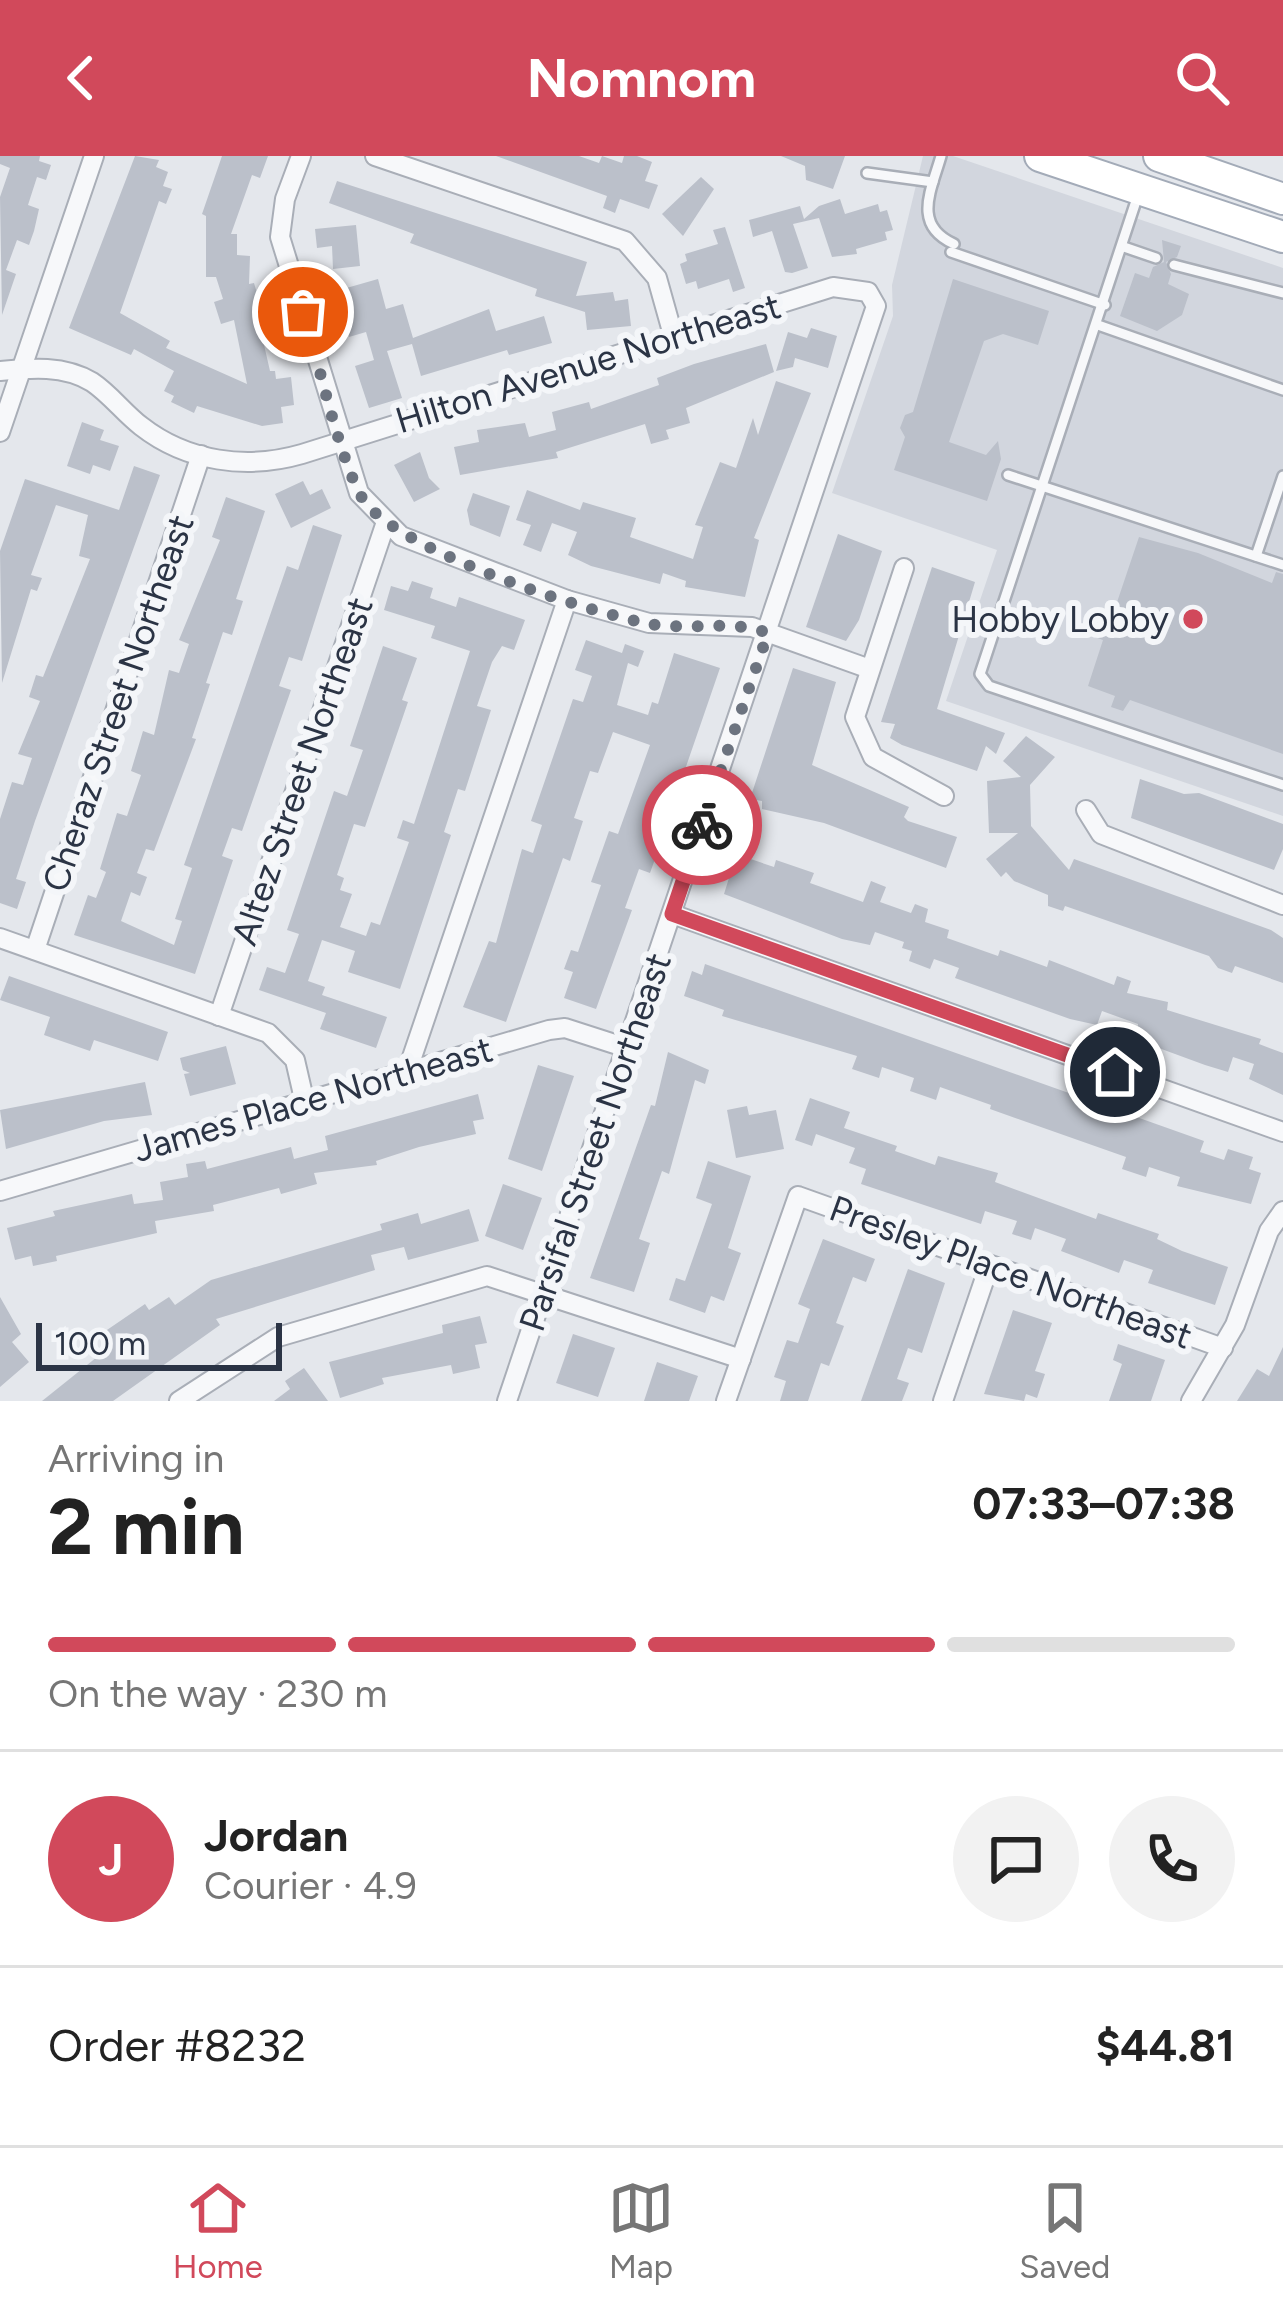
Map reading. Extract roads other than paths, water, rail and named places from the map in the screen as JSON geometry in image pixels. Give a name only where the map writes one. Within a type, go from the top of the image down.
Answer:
[{"type":"main road","points":[[1040,156],[1283,237]]},
{"type":"main road","points":[[1160,156],[1283,199]]},
{"type":"street","points":[[0,432],[94,156]]},
{"type":"street","points":[[301,156],[285,199],[280,238],[359,493],[385,525],[416,544],[567,600],[649,623],[737,625],[867,668]]},
{"type":"street","points":[[375,156],[404,160],[625,242],[657,278],[674,335]]},
{"type":"street","name":"Hilton Avenue Northeast","points":[[0,371],[50,369],[92,382],[159,438],[201,455],[226,462],[278,461],[833,286],[868,292],[876,306],[868,338]]},
{"type":"street","name":"Parsifal Street Northeast","points":[[507,1401],[868,338]]},
{"type":"street","name":"Cheraz Street Northeast","points":[[34,950],[201,455]]},
{"type":"street","name":"Altez Street Northeast","points":[[219,1016],[385,525]]},
{"type":"street","points":[[904,568],[867,668],[855,717],[864,747],[885,767],[944,796]]},
{"type":"street","points":[[408,1070],[567,600]]},
{"type":"street","points":[[1086,810],[1101,834],[1283,905]]},
{"type":"street","points":[[672,914],[1283,1132]]},
{"type":"street","points":[[0,938],[268,1033],[296,1060],[304,1099]]},
{"type":"street","name":"James Place Northeast","points":[[0,1191],[549,1030],[566,1028],[627,1048]]},
{"type":"street","name":"Presley Place Northeast","points":[[741,1359],[799,1196],[1223,1348]]},
{"type":"street","points":[[1191,1401],[1223,1348],[1269,1231],[1283,1211]]},
{"type":"street","points":[[943,1401],[989,1266]]},
{"type":"street","points":[[178,1401],[278,1337],[487,1276],[741,1359],[726,1401]]},
{"type":"lane","points":[[940,156],[929,226],[952,248],[1105,304]]},
{"type":"lane","points":[[867,173],[933,182]]},
{"type":"lane","points":[[1140,190],[980,674],[989,686],[1283,785]]},
{"type":"lane","points":[[1124,248],[1156,258]]},
{"type":"lane","points":[[1174,265],[1283,293]]},
{"type":"lane","points":[[1098,325],[1283,390]]},
{"type":"lane","points":[[1008,475],[1283,565]]},
{"type":"lane","points":[[1256,556],[1283,476]]},
{"type":"place","name":"Hobby Lobby","points":[[1193,619]]}]
